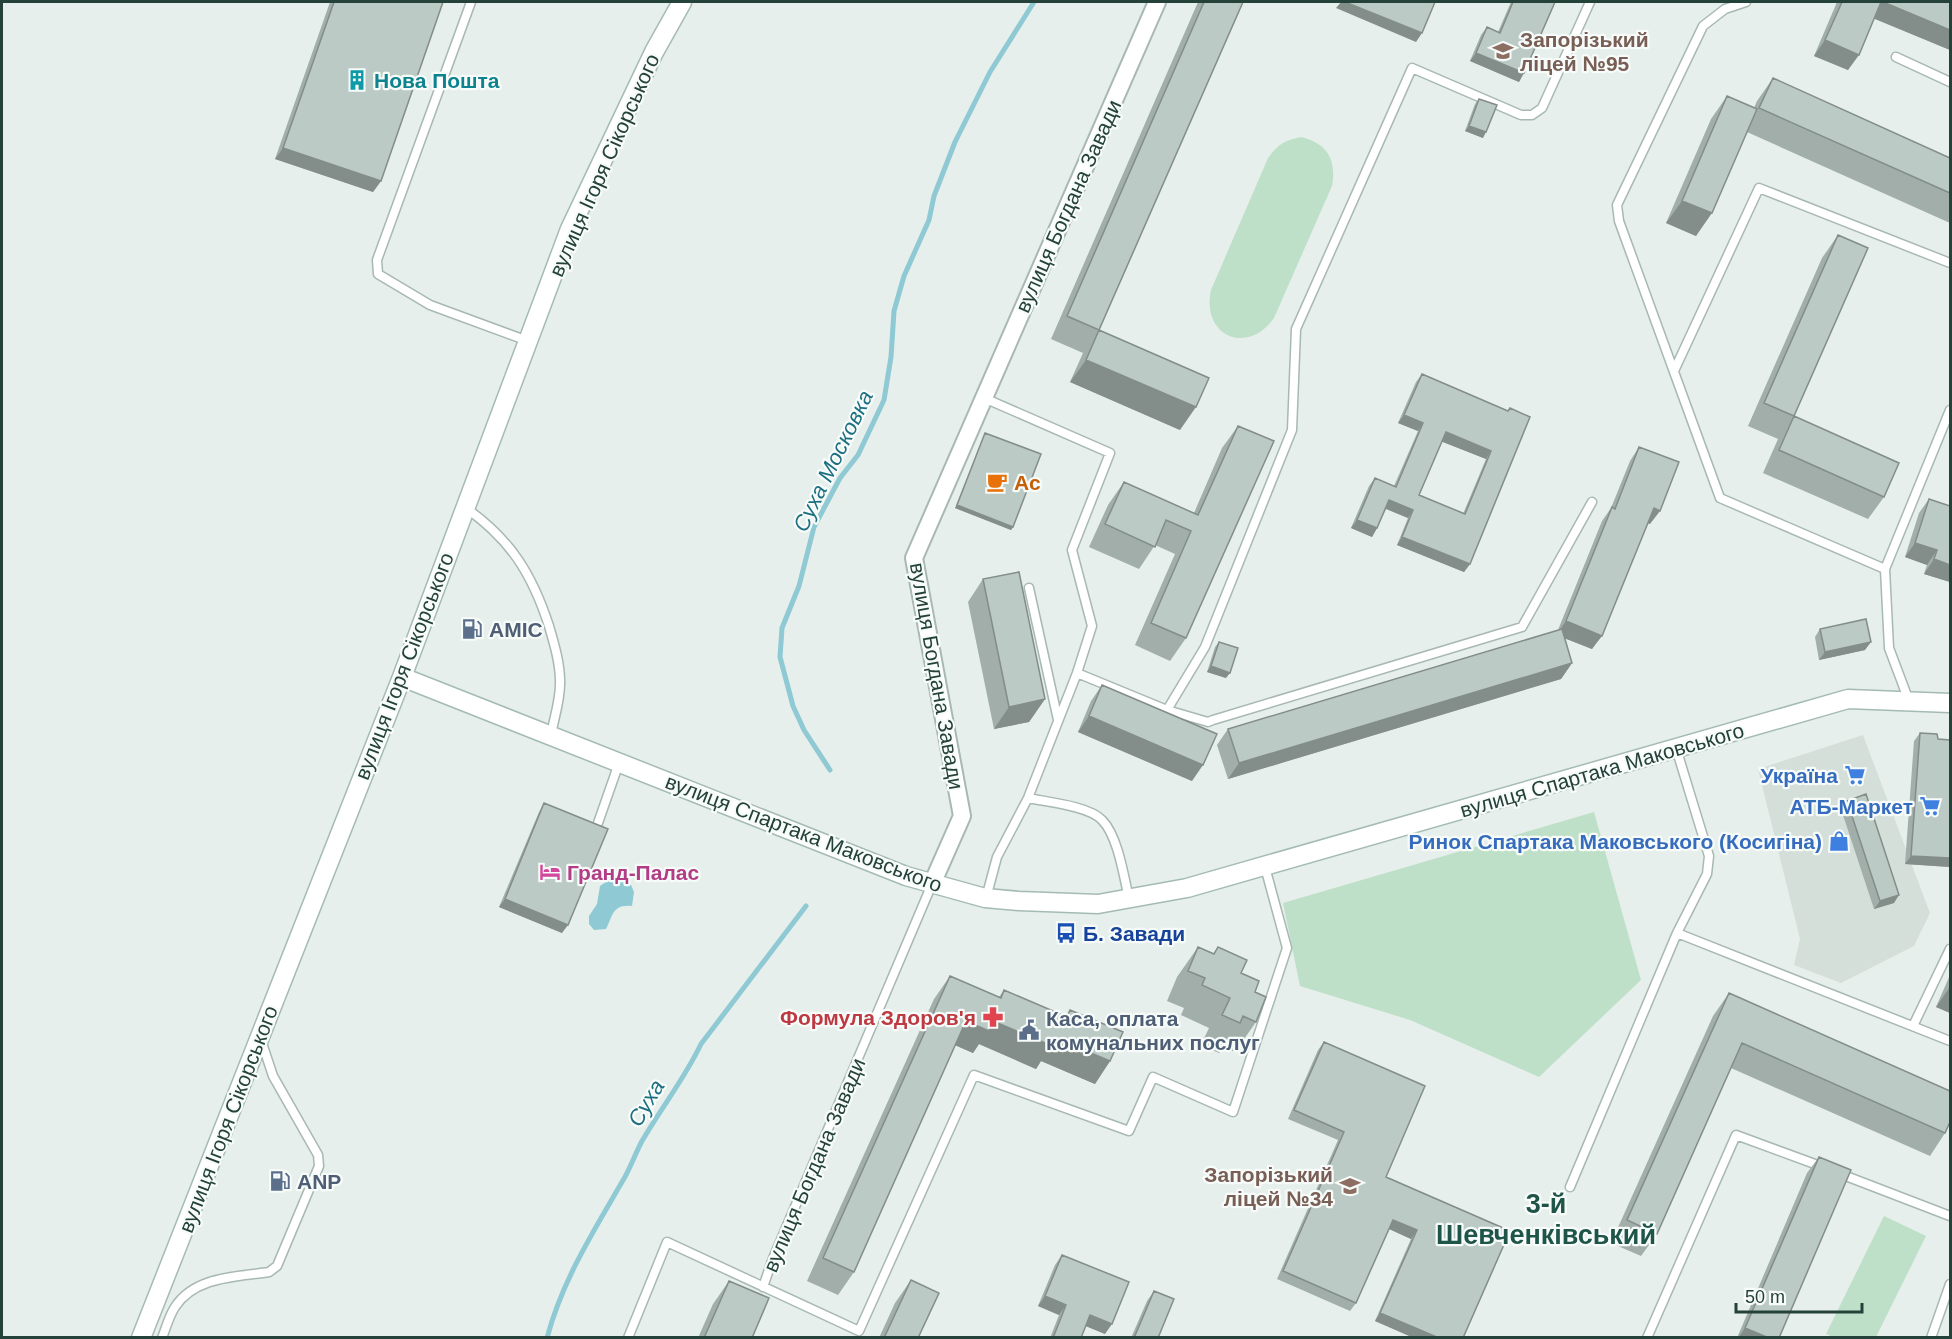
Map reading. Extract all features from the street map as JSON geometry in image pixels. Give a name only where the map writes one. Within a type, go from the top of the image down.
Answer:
[{"type":"street","name":"вулиця Ігоря Сікорського","points":[[141,1338],[402,677],[570,229],[654,52],[682,2]]},
{"type":"street","name":"вулиця Богдана Завади","points":[[932,884],[962,816],[914,558],[1157,2]]},
{"type":"street","name":"вулиця Спартака Маковського","points":[[402,677],[932,884],[985,898],[1098,904],[1187,888],[1265,867],[1848,699],[1950,703]]},
{"type":"lane","points":[[471,2],[377,261],[378,274],[430,305],[528,341]]},
{"type":"lane","points":[[1167,710],[1205,647],[1292,430],[1296,329],[1412,68],[1521,115],[1532,115],[1542,108],[1590,2]]},
{"type":"lane","points":[[1746,2],[1725,9],[1703,26],[1617,205],[1619,221],[1720,498],[1885,569]]},
{"type":"lane","points":[[1896,57],[1950,82]]},
{"type":"lane","points":[[1674,371],[1759,188],[1950,263]]},
{"type":"lane","points":[[984,398],[1110,453],[1072,550],[1092,626],[1077,673],[1028,798],[997,857],[985,898]]},
{"type":"lane","points":[[1909,702],[1889,648],[1885,569],[1950,410]]},
{"type":"lane","points":[[1077,673],[1167,710],[1208,722],[1522,627],[1592,502]]},
{"type":"lane","points":[[466,508],[504,539],[525,568],[538,592],[553,641],[560,681],[551,736]]},
{"type":"lane","points":[[1029,588],[1058,720]]},
{"type":"lane","points":[[1570,1187],[1677,933],[1707,874],[1709,856],[1676,748]]},
{"type":"lane","points":[[598,824],[619,763]]},
{"type":"lane","points":[[1028,798],[1088,811],[1102,819],[1112,834],[1129,899]]},
{"type":"lane","points":[[628,1338],[668,1242],[859,1331],[974,1075],[1129,1131],[1153,1077],[1233,1112],[1287,948],[1265,867]]},
{"type":"lane","name":"вулиця Богдана Завади","points":[[763,1287],[932,884]]},
{"type":"lane","points":[[1677,933],[1950,1041]]},
{"type":"lane","points":[[1913,1026],[1950,949]]},
{"type":"lane","points":[[162,1338],[175,1306],[188,1293],[209,1281],[269,1272],[277,1266],[319,1166],[318,1155],[273,1076],[260,1036]]},
{"type":"lane","points":[[1647,1338],[1736,1134],[1950,1216]]},
{"type":"lane","points":[[1931,1338],[1950,1284]]},
{"type":"shaded area","name":"Ринок Спартака Маковського (Косигіна)","points":[[1863,735],[1930,913],[1914,946],[1841,983],[1794,965],[1800,939],[1758,769]]},
{"type":"green space","points":[[1301,137],[1318,144],[1328,154],[1333,168],[1332,186],[1274,318],[1263,330],[1251,336],[1240,338],[1229,336],[1219,329],[1213,319],[1210,306],[1211,290],[1268,158],[1282,144]]},
{"type":"green space","points":[[1594,812],[1641,980],[1539,1077],[1410,1020],[1300,986],[1283,903]]},
{"type":"green space","points":[[1884,1216],[1926,1236],[1876,1337],[1833,1337],[1826,1334]]},
{"type":"water","points":[[612,878],[619,878],[631,885],[634,892],[632,906],[617,909],[606,929],[594,930],[589,924],[589,916],[597,904],[600,886]]},
{"type":"building","name":"Нова Пошта","points":[[334,2],[443,2],[381,181],[283,148]]},
{"type":"building","points":[[1204,2],[1243,2],[1099,330],[1067,316]]},
{"type":"building","points":[[1345,2],[1435,2],[1422,33]]},
{"type":"building","name":"Запорізький ліцей №95","points":[[1513,2],[1555,2],[1524,73],[1476,53],[1487,27],[1500,33]]},
{"type":"building","points":[[1842,2],[1881,2],[1859,55],[1825,40]]},
{"type":"building","points":[[1883,2],[1950,2],[1950,30]]},
{"type":"building","points":[[1773,78],[1950,158],[1950,193],[1759,108]]},
{"type":"building","points":[[1727,96],[1757,109],[1712,213],[1682,201]]},
{"type":"building","points":[[1479,99],[1497,105],[1486,132],[1469,126]]},
{"type":"building","points":[[1838,235],[1868,248],[1794,416],[1764,403]]},
{"type":"building","points":[[1099,330],[1209,378],[1196,407],[1086,360]]},
{"type":"building","points":[[1422,374],[1508,411],[1510,408],[1530,417],[1470,564],[1402,537],[1413,510],[1389,500],[1377,528],[1357,520],[1375,478],[1396,487],[1423,423],[1404,415]],"holes":[[[1446,432],[1491,451],[1465,514],[1419,495]]]},
{"type":"building","points":[[1794,416],[1899,463],[1884,497],[1779,450]]},
{"type":"building","points":[[1238,426],[1274,441],[1186,638],[1151,623],[1191,531],[1166,520],[1155,547],[1105,524],[1124,482],[1198,515]]},
{"type":"building","name":"Ас","points":[[985,433],[1041,454],[1013,527],[957,505]]},
{"type":"building","points":[[1639,447],[1679,462],[1660,511],[1654,508],[1602,636],[1566,621],[1612,507],[1615,509]]},
{"type":"building","points":[[1929,499],[1950,506],[1950,565],[1934,559],[1937,550],[1915,543]]},
{"type":"building","points":[[1019,572],[1045,699],[1009,707],[983,579]]},
{"type":"building","points":[[1866,619],[1871,642],[1825,652],[1820,629]]},
{"type":"building","points":[[1562,629],[1572,663],[1239,763],[1228,729]]},
{"type":"building","points":[[1219,642],[1238,648],[1230,673],[1211,666]]},
{"type":"building","points":[[1102,685],[1217,734],[1203,765],[1089,716]]},
{"type":"building","name":"АТБ-Маркет","points":[[1920,733],[1937,734],[1938,739],[1950,740],[1950,858],[1911,856]]},
{"type":"building","points":[[1866,794],[1899,895],[1880,901],[1847,801]]},
{"type":"building","name":"Гранд-Палас","points":[[544,803],[608,829],[568,925],[505,899]]},
{"type":"building","points":[[1198,947],[1214,954],[1218,947],[1247,960],[1241,973],[1259,981],[1255,992],[1266,997],[1256,1022],[1243,1016],[1240,1023],[1222,1015],[1230,998],[1202,985],[1205,978],[1188,971]]},
{"type":"building","points":[[950,976],[1001,998],[1004,990],[1067,1017],[1070,1010],[1123,1032],[1110,1061],[1055,1038],[1052,1046],[993,1021],[989,1031],[966,1021],[854,1272],[823,1258]]},
{"type":"building","points":[[1729,993],[1950,1091],[1950,1122],[1945,1133],[1742,1043],[1657,1234],[1627,1220]]},
{"type":"building","name":"Запорізький ліцей №34","points":[[1324,1042],[1425,1086],[1386,1177],[1510,1231],[1463,1338],[1439,1338],[1380,1313],[1417,1230],[1393,1220],[1356,1303],[1283,1271],[1344,1132],[1294,1110]]},
{"type":"building","points":[[1819,1157],[1851,1170],[1779,1338],[1769,1338],[1745,1328]]},
{"type":"building","points":[[1062,1255],[1129,1282],[1112,1324],[1090,1315],[1081,1338],[1053,1338],[1066,1305],[1045,1296]]},
{"type":"building","points":[[911,1280],[939,1293],[918,1338],[884,1338]]},
{"type":"building","points":[[729,1281],[769,1298],[752,1338],[704,1338]]},
{"type":"building","points":[[1154,1291],[1174,1299],[1158,1338],[1134,1338]]},
{"type":"waterway","name":"Суха Московка","points":[[830,770],[804,730],[793,706],[780,657],[782,628],[799,586],[814,527],[840,478],[858,455],[884,400],[891,357],[894,311],[904,276],[929,220],[934,196],[955,142],[990,72],[1034,2]]},
{"type":"waterway","name":"Суха","points":[[547,1338],[561,1297],[589,1238],[625,1177],[649,1129],[688,1069],[701,1044],[806,906]]},
{"type":"place","name":"Запорізький ліцей №95","points":[[1503,51]]},
{"type":"place","name":"Нова Пошта","points":[[357,80]]},
{"type":"place","name":"Ас","points":[[997,482]]},
{"type":"place","name":"AMIC","points":[[472,629]]},
{"type":"place","name":"Україна","points":[[1855,775]]},
{"type":"place","name":"АТБ-Маркет","points":[[1930,806]]},
{"type":"place","name":"Ринок Спартака Маковського (Косигіна)","points":[[1839,841]]},
{"type":"place","name":"Гранд-Палас","points":[[550,872]]},
{"type":"place","name":"Б. Завади","points":[[1066,933]]},
{"type":"place","name":"Формула Здоров'я","points":[[993,1017]]},
{"type":"place","name":"Каса, оплата комунальних послуг","points":[[1029,1030]]},
{"type":"place","name":"ANP","points":[[280,1181]]},
{"type":"place","name":"Запорізький ліцей №34","points":[[1350,1186]]},
{"type":"district","name":"3-й Шевченківський","points":[[1546,1220]]}]
